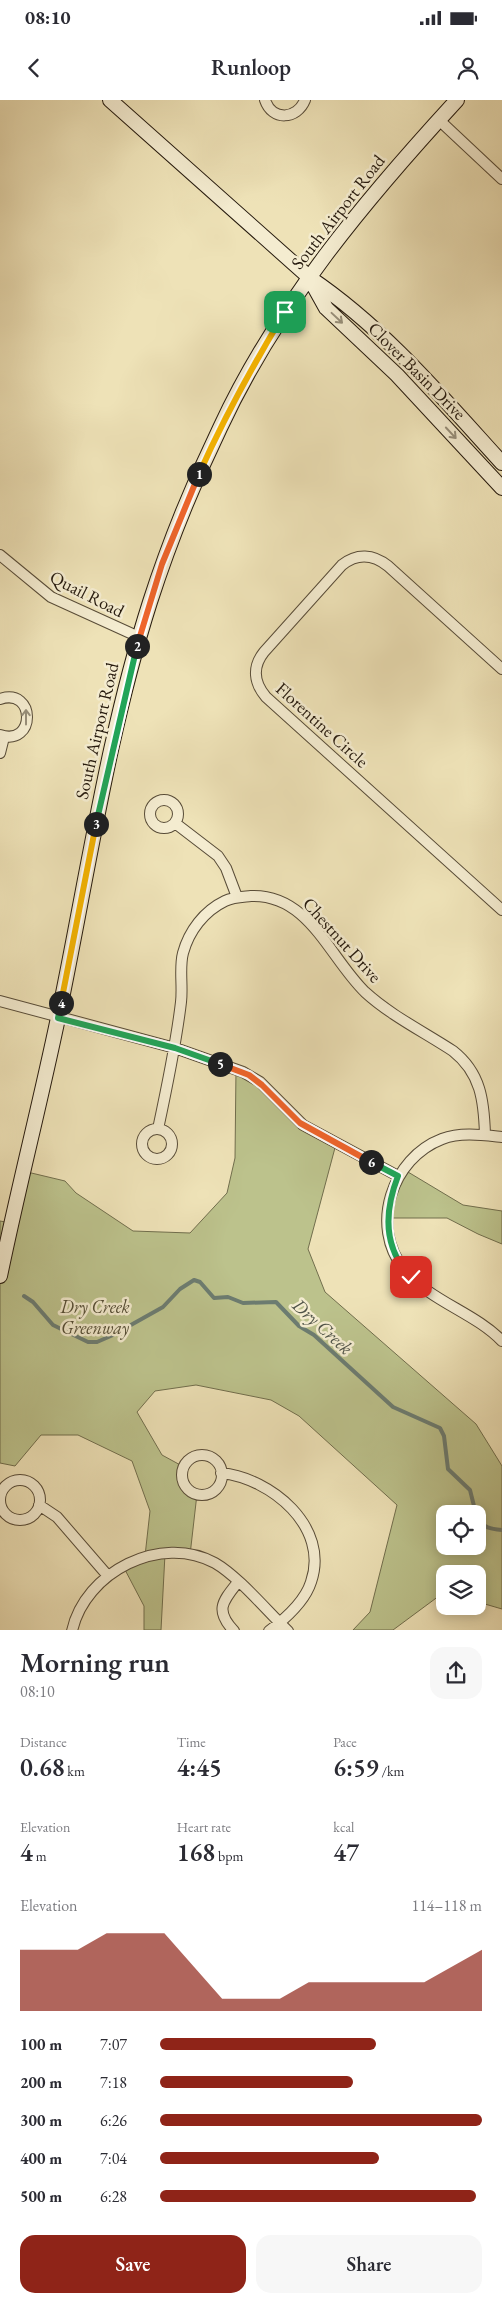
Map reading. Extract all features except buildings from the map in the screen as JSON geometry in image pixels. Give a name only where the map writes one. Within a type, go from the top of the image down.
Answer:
[{"type":"main road","name":"Clover Basin Drive","points":[[110,100],[310,278],[350,307],[412,364],[502,463]]},
{"type":"main road","name":"South Airport Road","points":[[0,1276],[58,1018],[98,810],[139,638],[162,564],[220,426],[285,312],[357,215],[458,100]]},
{"type":"main road","name":"Clover Basin Drive","points":[[310,278],[326,308],[397,375],[502,488]]},
{"type":"street","points":[[264,100],[274,112],[288,116],[298,111],[305,100]]},
{"type":"street","points":[[439,120],[502,179]]},
{"type":"street","name":"Quail Road","points":[[0,555],[51,596],[139,638]]},
{"type":"street","name":"Florentine Circle","points":[[502,669],[393,570],[380,560],[356,556],[342,565],[264,652],[256,667],[258,684],[266,697],[502,910]]},
{"type":"street","points":[[0,699],[9,697],[18,700],[25,707],[28,716],[22,731],[14,736],[2,736],[0,753]]},
{"type":"street","points":[[175,823],[218,856],[224,865],[237,897]]},
{"type":"street","name":"Chestnut Drive","points":[[158,1129],[175,1048],[183,991],[182,959],[188,938],[198,923],[211,910],[237,897],[268,897],[290,906],[306,918],[365,992],[453,1050],[464,1060],[472,1070],[481,1088],[485,1135]]},
{"type":"street","points":[[0,1001],[175,1048],[249,1075],[303,1125],[398,1176]]},
{"type":"street","points":[[502,1137],[485,1135],[452,1136],[435,1142],[415,1156],[398,1176],[390,1197],[387,1218],[390,1242],[400,1264],[421,1285],[485,1326],[502,1340]]},
{"type":"street","points":[[222,1474],[240,1476],[282,1499],[296,1511],[307,1531],[314,1558],[312,1581],[303,1597],[280,1622],[269,1630]]},
{"type":"street","points":[[39,1505],[57,1517],[108,1576]]},
{"type":"street","points":[[72,1630],[88,1596],[108,1576],[140,1558],[178,1553],[213,1562],[238,1582],[288,1630]]},
{"type":"street","points":[[234,1630],[224,1620],[222,1609],[224,1602],[238,1582]]},
{"type":"green space","name":"Dry Creek Greenway","points":[[236,1069],[243,1072],[293,1117],[336,1144],[308,1249],[325,1292],[476,1424],[502,1466],[502,1609],[486,1604],[486,1565],[436,1565],[436,1598],[393,1630],[353,1630],[370,1612],[397,1505],[299,1416],[271,1400],[196,1385],[155,1391],[137,1412],[162,1455],[184,1467],[184,1484],[189,1490],[197,1494],[190,1555],[165,1554],[161,1630],[144,1630],[144,1606],[123,1566],[145,1556],[150,1511],[132,1461],[78,1435],[41,1435],[15,1466],[0,1463],[0,1221],[11,1223],[23,1171],[65,1181],[76,1193],[133,1231],[190,1233],[227,1193],[235,1158]]},
{"type":"green space","points":[[403,1169],[463,1205],[502,1211],[502,1244],[447,1218],[387,1218]]},
{"type":"waterway","name":"Dry Creek","points":[[24,1296],[33,1302],[53,1325],[88,1342],[97,1342],[113,1335],[163,1307],[180,1289],[194,1280],[200,1282],[214,1298],[228,1297],[243,1303],[276,1302],[299,1326],[314,1335],[393,1407],[440,1428],[444,1436],[448,1469],[470,1490],[474,1505]]},
{"type":"waterway","name":"Dry Creek","points":[[486,1526],[502,1530]]},
{"type":"route","points":[[285,312],[220,426],[162,564],[139,638],[98,810],[58,1018],[175,1048],[249,1075],[303,1125],[398,1176],[390,1197],[387,1218],[388,1228],[390,1242],[397,1259],[411,1277]]}]
